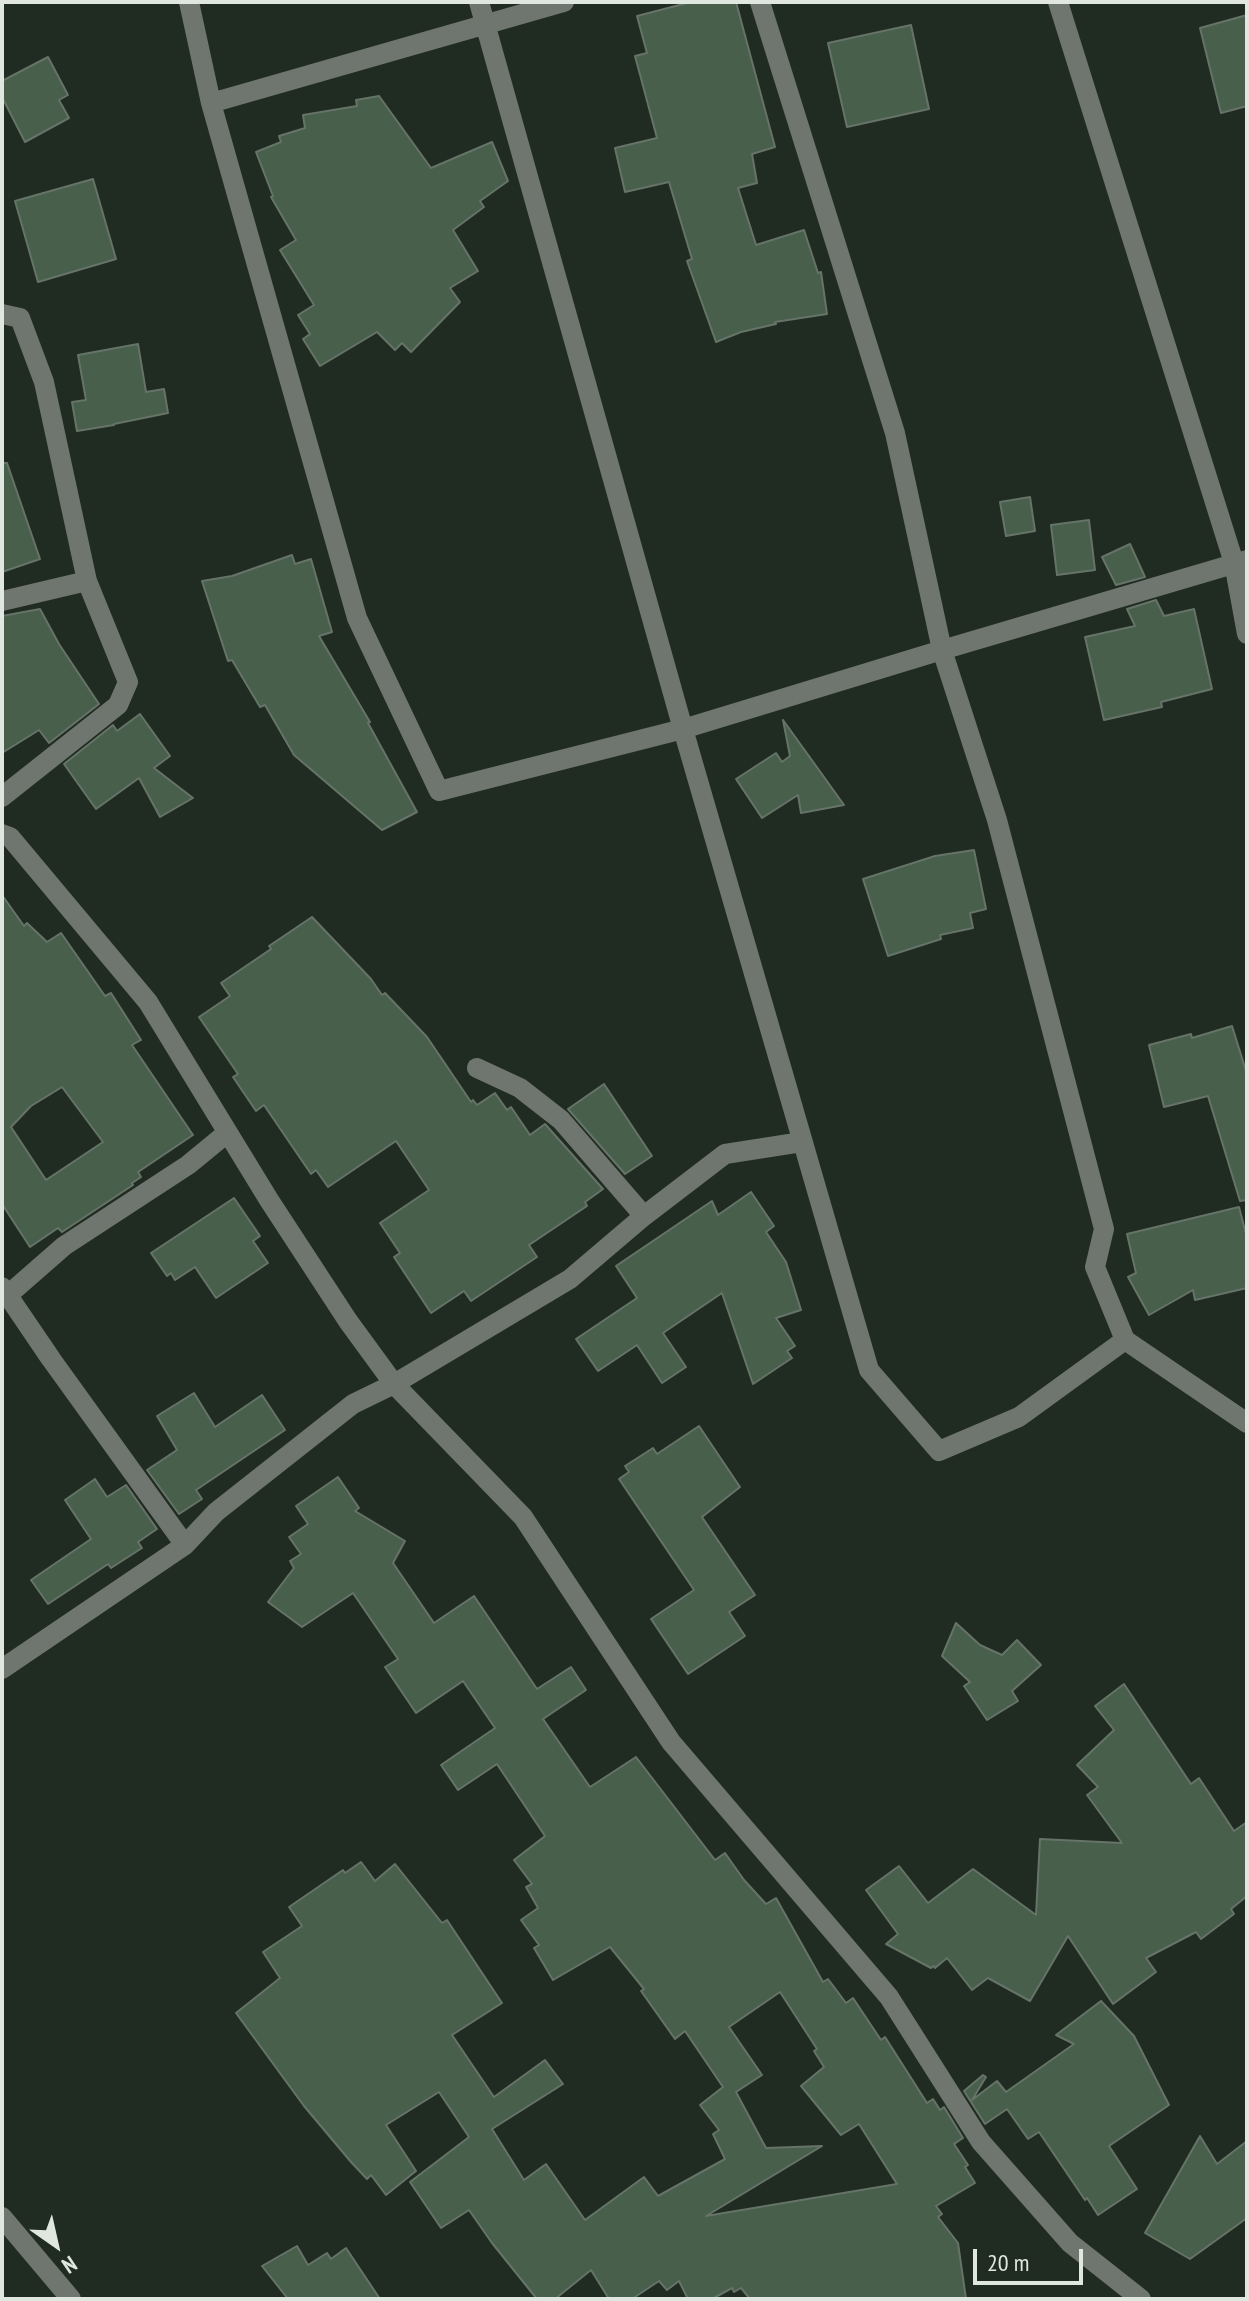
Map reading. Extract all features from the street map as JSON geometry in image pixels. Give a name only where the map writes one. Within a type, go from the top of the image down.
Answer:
[{"type":"street","points":[[189,2],[211,103],[357,618],[439,791],[683,729],[1240,562]]},
{"type":"street","points":[[479,2],[683,729],[869,1370],[939,1451],[1019,1417],[1125,1340]]},
{"type":"street","points":[[211,103],[564,2]]},
{"type":"street","points":[[760,2],[895,433],[942,650],[997,820],[1104,1229],[1095,1267],[1125,1340],[1247,1423]]},
{"type":"street","points":[[1058,2],[1240,562],[1247,634]]},
{"type":"street","points":[[2,314],[20,318],[44,382],[87,581],[128,682],[118,705],[2,797]]},
{"type":"street","points":[[2,601],[87,581]]},
{"type":"street","points":[[2,834],[10,837],[148,1002],[227,1133],[348,1321],[394,1384],[523,1517],[671,1742],[889,1997],[981,2142],[1070,2243],[1141,2299]]},
{"type":"street","points":[[477,1068],[520,1088],[561,1120],[644,1216]]},
{"type":"street","points":[[185,1545],[5,1291],[64,1246],[188,1165],[227,1133]]},
{"type":"street","points":[[2,1669],[185,1545],[216,1512],[353,1404],[394,1384],[570,1279],[644,1216],[725,1154],[802,1142]]},
{"type":"street","points":[[2,2217],[71,2299]]},
{"type":"building","points":[[691,2],[736,2],[775,147],[752,154],[757,183],[738,188],[756,245],[804,230],[818,273],[821,272],[827,314],[775,322],[716,342],[687,261],[692,259],[669,182],[625,192],[615,148],[657,138],[635,56],[647,53],[637,16]]},
{"type":"building","points":[[1247,15],[1247,106],[1221,113],[1200,28]]},
{"type":"building","points":[[911,25],[929,109],[847,127],[828,43]]},
{"type":"building","points":[[48,57],[68,95],[59,100],[69,118],[25,142],[2,97],[2,81]]},
{"type":"building","points":[[379,96],[431,168],[492,142],[508,181],[480,201],[484,207],[453,230],[478,271],[450,288],[460,302],[411,352],[402,343],[395,350],[377,332],[320,366],[303,339],[310,334],[298,315],[314,305],[280,250],[296,240],[271,197],[256,152],[281,142],[279,136],[305,128],[303,115],[357,106],[356,100]]},
{"type":"building","points":[[93,179],[116,259],[38,282],[15,201]]},
{"type":"building","points":[[138,344],[146,392],[164,389],[168,413],[77,431],[72,402],[86,400],[78,355]]},
{"type":"building","points":[[2,463],[7,463],[40,559],[2,572]]},
{"type":"building","points":[[1030,497],[1035,531],[1006,536],[1000,502]]},
{"type":"building","points":[[1089,520],[1095,570],[1057,575],[1051,525]]},
{"type":"building","points":[[1130,544],[1145,577],[1116,585],[1102,557]]},
{"type":"building","points":[[292,555],[295,564],[311,559],[332,632],[319,636],[370,722],[417,812],[382,830],[294,755],[265,705],[260,707],[232,660],[228,661],[202,581],[232,576]]},
{"type":"building","points":[[1156,600],[1164,616],[1194,609],[1212,689],[1161,702],[1162,707],[1104,720],[1085,637],[1135,626],[1127,609]]},
{"type":"building","points":[[40,609],[99,704],[49,743],[39,730],[2,753],[2,616]]},
{"type":"building","points":[[140,714],[170,756],[154,768],[193,798],[160,817],[139,778],[96,809],[64,764],[113,725],[117,731]]},
{"type":"building","points":[[783,720],[844,805],[801,813],[798,795],[762,818],[736,779],[776,753],[782,762],[790,756]]},
{"type":"building","points":[[974,850],[986,909],[970,913],[973,928],[940,935],[941,939],[888,956],[863,879],[935,856]]},
{"type":"building","points":[[2,895],[24,926],[27,923],[47,942],[61,933],[105,996],[111,993],[141,1040],[132,1045],[193,1135],[138,1172],[141,1177],[133,1185],[62,1232],[58,1228],[30,1247],[2,1204]],"holes":[[[62,1087],[103,1142],[46,1180],[11,1127],[31,1106]]]},
{"type":"building","points":[[312,917],[371,979],[382,995],[385,993],[427,1037],[471,1102],[473,1100],[477,1105],[495,1093],[507,1110],[511,1107],[530,1135],[545,1124],[603,1189],[585,1202],[587,1206],[529,1245],[537,1257],[471,1301],[464,1291],[431,1313],[394,1257],[400,1253],[380,1223],[429,1190],[396,1141],[328,1187],[316,1170],[311,1174],[264,1105],[256,1111],[233,1077],[238,1074],[199,1017],[230,996],[221,983]]},
{"type":"building","points":[[1232,1026],[1247,1074],[1247,1200],[1240,1201],[1208,1096],[1164,1107],[1149,1045],[1191,1034],[1192,1038]]},
{"type":"building","points":[[604,1084],[652,1156],[625,1174],[568,1109]]},
{"type":"building","points":[[751,1192],[774,1226],[766,1232],[786,1262],[801,1310],[776,1318],[795,1346],[787,1351],[792,1358],[753,1384],[722,1293],[663,1333],[686,1367],[662,1383],[637,1345],[598,1371],[576,1339],[637,1298],[616,1266],[712,1201],[718,1215]]},
{"type":"building","points":[[234,1198],[260,1236],[253,1241],[268,1263],[216,1298],[195,1267],[175,1280],[171,1273],[167,1276],[151,1253]]},
{"type":"building","points":[[1239,1207],[1247,1238],[1247,1288],[1195,1300],[1193,1290],[1149,1315],[1128,1277],[1136,1273],[1127,1234]]},
{"type":"building","points":[[194,1393],[215,1427],[262,1395],[285,1430],[196,1490],[202,1499],[179,1514],[147,1470],[177,1450],[157,1416]]},
{"type":"building","points":[[699,1426],[740,1487],[702,1517],[755,1595],[729,1612],[745,1636],[688,1674],[651,1619],[694,1590],[619,1479],[629,1472],[625,1466],[653,1448],[657,1454]]},
{"type":"building","points":[[338,1477],[359,1508],[355,1511],[405,1541],[393,1563],[434,1623],[474,1596],[537,1689],[571,1667],[586,1690],[543,1719],[590,1787],[636,1757],[715,1860],[725,1853],[766,1904],[776,1898],[823,1982],[828,1979],[846,2003],[853,1998],[881,2040],[885,2037],[927,2103],[933,2099],[940,2110],[944,2107],[963,2138],[954,2144],[975,2183],[936,2206],[942,2214],[938,2217],[958,2243],[966,2299],[750,2299],[741,2288],[734,2292],[732,2288],[712,2299],[688,2299],[679,2281],[667,2290],[659,2281],[632,2299],[609,2299],[591,2270],[555,2299],[537,2299],[469,2210],[441,2228],[410,2182],[469,2137],[439,2092],[386,2125],[416,2171],[386,2195],[371,2175],[367,2179],[351,2162],[304,2106],[236,2013],[280,1978],[263,1952],[302,1926],[289,1907],[343,1870],[345,1873],[361,1862],[375,1881],[395,1864],[442,1923],[447,1920],[502,2003],[452,2035],[494,2097],[545,2060],[563,2084],[492,2129],[524,2180],[546,2164],[585,2220],[644,2177],[658,2196],[725,2159],[713,2134],[719,2130],[700,2105],[723,2087],[685,2031],[675,2039],[641,1991],[644,1989],[610,1947],[553,1980],[534,1948],[539,1945],[521,1920],[538,1908],[526,1887],[532,1884],[514,1860],[545,1836],[497,1764],[458,1790],[441,1765],[495,1728],[463,1681],[416,1713],[385,1667],[398,1659],[353,1593],[302,1627],[268,1602],[294,1568],[290,1561],[301,1554],[289,1537],[308,1524],[296,1506]],"holes":[[[780,1992],[817,2049],[814,2051],[824,2067],[801,2086],[841,2135],[859,2124],[897,2184],[706,2216],[822,2146],[766,2148],[736,2092],[762,2075],[729,2027]]]},
{"type":"building","points":[[95,1479],[107,1497],[126,1485],[157,1529],[138,1542],[142,1548],[111,1568],[108,1564],[48,1604],[31,1580],[91,1539],[65,1500]]},
{"type":"building","points":[[956,1623],[980,1645],[1002,1655],[1017,1640],[1041,1665],[1012,1691],[1018,1701],[987,1720],[964,1686],[970,1682],[942,1656]]},
{"type":"building","points":[[1124,1684],[1191,1784],[1199,1778],[1234,1831],[1247,1822],[1247,1896],[1231,1909],[1234,1914],[1201,1939],[1196,1932],[1146,1958],[1156,1972],[1113,2004],[1068,1936],[1030,2001],[988,1978],[972,1990],[947,1958],[931,1968],[886,1944],[898,1934],[866,1890],[899,1866],[928,1903],[973,1869],[1036,1915],[1040,1839],[1122,1843],[1087,1795],[1098,1787],[1077,1765],[1114,1730],[1095,1706]]},
{"type":"building","points":[[1101,2001],[1134,2036],[1169,2105],[1109,2146],[1137,2189],[1098,2215],[1039,2132],[1028,2139],[1007,2109],[985,2124],[964,2091],[983,2075],[986,2077],[972,2100],[997,2081],[1006,2092],[1074,2044],[1056,2035]]},
{"type":"building","points":[[1200,2136],[1217,2164],[1247,2141],[1247,2218],[1190,2259],[1145,2233]]},
{"type":"building","points":[[297,2246],[308,2265],[327,2253],[331,2259],[346,2248],[380,2299],[288,2299],[262,2266]]}]
